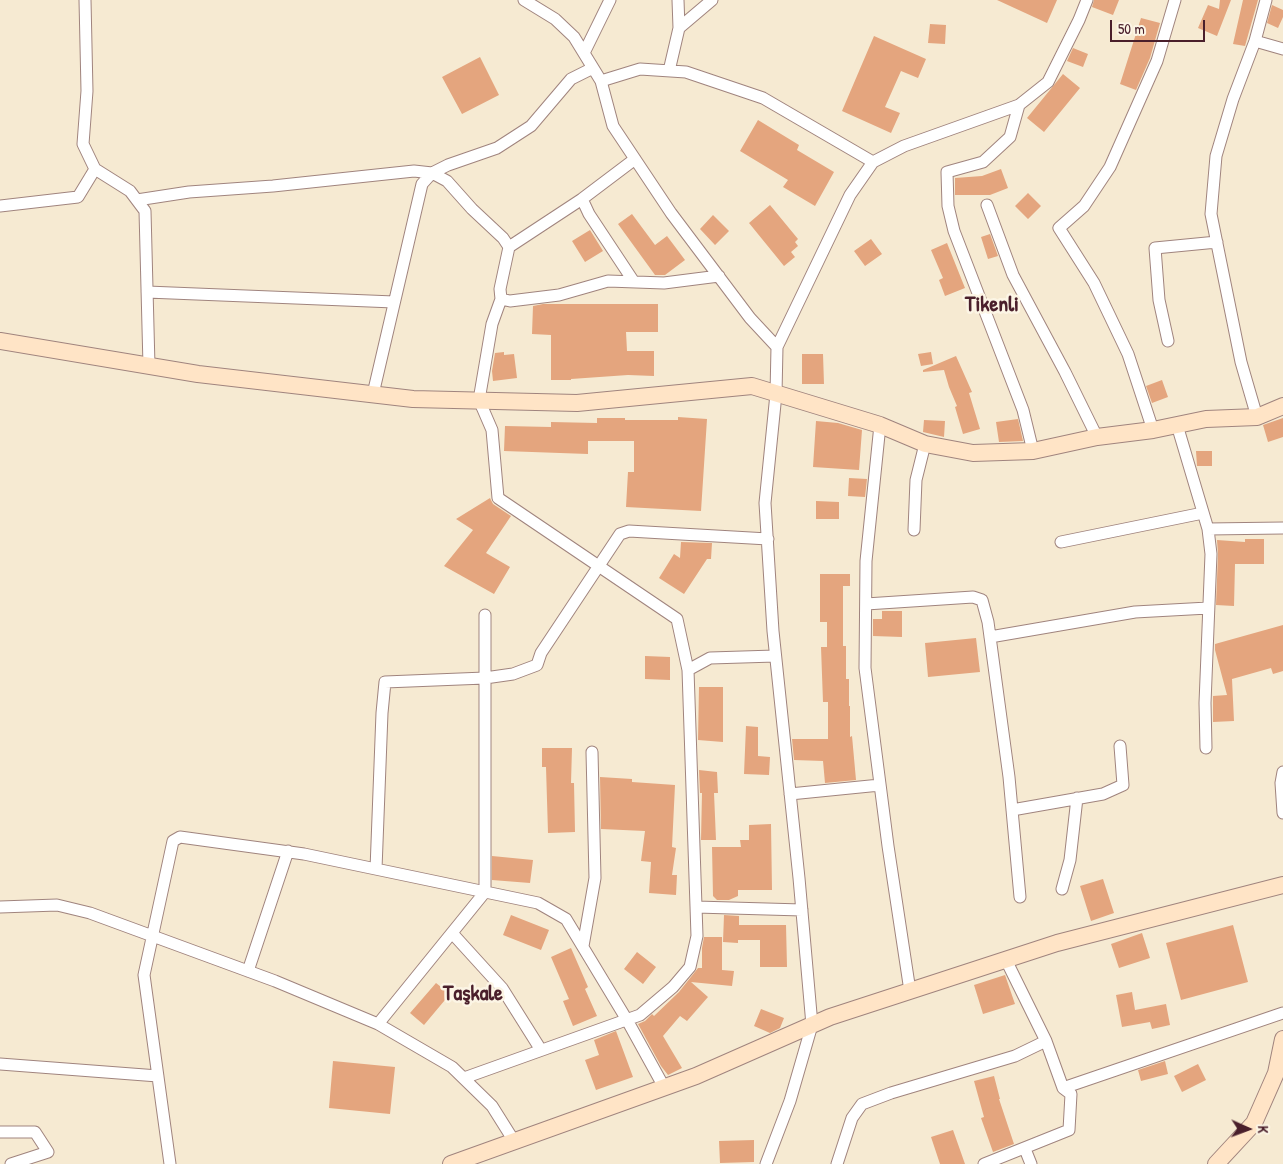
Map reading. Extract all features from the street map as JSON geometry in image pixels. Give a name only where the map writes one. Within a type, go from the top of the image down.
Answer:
[{"type":"street","points":[[85,0],[87,91],[83,144],[95,169],[130,191],[145,211],[149,366]]},
{"type":"street","points":[[524,0],[555,19],[574,37],[601,81],[613,126],[671,214],[750,318],[777,347]]},
{"type":"street","points":[[584,53],[610,0]]},
{"type":"street","points":[[669,71],[679,28],[678,0]]},
{"type":"street","points":[[679,28],[712,0]]},
{"type":"street","points":[[766,1164],[790,1101],[812,1025],[802,910],[775,656],[765,503],[776,394],[777,347],[850,195],[873,162],[904,146],[1018,105],[1048,82],[1080,20],[1087,0]]},
{"type":"street","points":[[1153,430],[1128,354],[1094,283],[1059,228],[1084,206],[1110,167],[1157,61],[1175,0]]},
{"type":"street","points":[[1257,416],[1241,362],[1212,214],[1216,156],[1255,41],[1266,0]]},
{"type":"street","points":[[1255,41],[1283,49]]},
{"type":"street","points":[[373,394],[422,184],[432,173],[448,165],[497,148],[531,126],[571,79],[593,68]]},
{"type":"street","points":[[601,81],[640,69],[686,72],[764,98],[873,162]]},
{"type":"street","points":[[1018,105],[1010,136],[982,162],[947,172],[948,206],[954,231],[1023,410],[1033,451]]},
{"type":"street","points":[[464,1078],[640,1015],[673,987],[690,967],[697,936],[688,670],[677,619],[498,498],[492,430],[479,400],[492,324],[501,299],[500,289],[509,247],[582,200],[635,159]]},
{"type":"street","points":[[0,206],[78,197],[95,169]]},
{"type":"street","points":[[137,200],[189,192],[273,186],[414,171],[432,173],[447,181],[472,209],[503,238],[509,247]]},
{"type":"street","points":[[582,200],[589,214],[634,282]]},
{"type":"street","points":[[987,205],[1014,275],[1097,437]]},
{"type":"street","points":[[1168,341],[1159,300],[1155,248],[1217,242]]},
{"type":"street","points":[[501,299],[510,301],[560,295],[608,281],[664,283],[718,276]]},
{"type":"street","points":[[147,292],[394,302]]},
{"type":"street","points":[[0,341],[198,374],[413,399],[577,403],[752,386],[880,425],[925,444],[973,453],[1033,451],[1097,437],[1153,430],[1206,419],[1257,416],[1283,406]]},
{"type":"street","points":[[880,425],[866,561],[865,668],[910,991]]},
{"type":"street","points":[[1177,425],[1208,528],[1211,554],[1205,703],[1206,748]]},
{"type":"street","points":[[914,530],[916,480],[925,444]]},
{"type":"street","points":[[1061,542],[1203,513]]},
{"type":"street","points":[[1208,528],[1283,528]]},
{"type":"street","points":[[376,869],[382,713],[385,682],[485,678],[513,674],[537,665],[542,653],[598,564],[620,534],[629,531],[768,539]]},
{"type":"street","points":[[866,604],[973,597],[982,600],[990,637],[1012,810],[1020,897]]},
{"type":"street","points":[[990,637],[1134,612],[1208,608]]},
{"type":"street","points":[[378,1024],[486,892],[485,615]]},
{"type":"street","points":[[688,670],[710,658],[775,656]]},
{"type":"street","points":[[1012,810],[1103,794],[1123,785],[1120,746]]},
{"type":"street","points":[[583,946],[595,878],[592,752]]},
{"type":"street","points":[[1283,772],[1281,784],[1283,813]]},
{"type":"street","points":[[790,794],[880,785]]},
{"type":"street","points":[[1062,889],[1070,860],[1077,798]]},
{"type":"street","points":[[170,1164],[144,976],[173,841],[180,837],[288,852],[538,903],[566,919],[627,1020],[664,1087]]},
{"type":"street","points":[[248,971],[288,852]]},
{"type":"street","points":[[451,1164],[696,1076],[830,1017],[1057,943],[1283,884]]},
{"type":"street","points":[[0,907],[57,906],[90,912],[248,971],[378,1024],[452,1067],[492,1106],[514,1141]]},
{"type":"street","points":[[696,907],[802,910]]},
{"type":"street","points":[[452,933],[502,988],[541,1050]]},
{"type":"street","points":[[984,1164],[1069,1130],[1070,1094],[1063,1088],[1046,1041],[1006,960]]},
{"type":"street","points":[[1063,1088],[1283,1013]]},
{"type":"street","points":[[1216,1164],[1254,1123],[1276,1073],[1283,1039]]},
{"type":"street","points":[[837,1164],[852,1118],[862,1104],[891,1093],[1015,1056],[1046,1041]]},
{"type":"street","points":[[0,1064],[158,1076]]},
{"type":"street","points":[[0,1132],[35,1132],[48,1152],[10,1164]]},
{"type":"street","points":[[1025,1149],[1031,1164]]},
{"type":"building","points":[[997,0],[1057,0],[1047,23]]},
{"type":"building","points":[[1094,0],[1119,0],[1113,15],[1092,7]]},
{"type":"building","points":[[1220,0],[1231,0],[1217,36],[1198,28],[1208,5],[1219,9]]},
{"type":"building","points":[[1243,0],[1258,0],[1245,46],[1233,44]]},
{"type":"building","points":[[1272,5],[1283,10],[1283,17],[1278,28],[1267,23]]},
{"type":"building","points":[[1141,18],[1160,23],[1150,58],[1136,90],[1120,84]]},
{"type":"building","points":[[930,24],[946,25],[945,44],[928,43]]},
{"type":"building","points":[[874,36],[926,59],[918,78],[901,71],[885,107],[900,113],[891,133],[842,111]]},
{"type":"building","points":[[1073,48],[1088,54],[1083,67],[1067,61]]},
{"type":"building","points":[[480,57],[499,95],[462,114],[442,77]]},
{"type":"building","points":[[1063,74],[1080,88],[1044,132],[1027,118]]},
{"type":"building","points":[[758,120],[799,145],[797,150],[834,172],[815,206],[783,187],[788,180],[740,151]]},
{"type":"building","points":[[1001,169],[1008,188],[990,195],[955,195],[955,178],[982,176]]},
{"type":"building","points":[[1028,193],[1041,206],[1028,219],[1015,206]]},
{"type":"building","points":[[770,205],[798,239],[795,242],[798,246],[791,252],[795,257],[784,266],[749,223]]},
{"type":"building","points":[[632,214],[655,245],[667,236],[685,260],[665,275],[655,275],[618,224]]},
{"type":"building","points":[[713,215],[729,231],[715,245],[700,229]]},
{"type":"building","points":[[590,230],[603,251],[585,262],[572,241]]},
{"type":"building","points":[[990,234],[998,256],[988,259],[981,237]]},
{"type":"building","points":[[871,239],[882,254],[865,266],[854,251]]},
{"type":"building","points":[[947,243],[965,288],[945,296],[939,280],[943,278],[931,250]]},
{"type":"building","points":[[543,304],[658,304],[658,332],[626,332],[627,351],[654,351],[654,376],[628,375],[551,380],[551,335],[532,334],[533,306]]},
{"type":"building","points":[[504,352],[504,355],[514,354],[517,378],[493,381],[492,371],[495,353]]},
{"type":"building","points":[[931,352],[933,364],[921,366],[918,354]]},
{"type":"building","points":[[802,354],[823,354],[824,384],[802,384]]},
{"type":"building","points":[[956,356],[972,392],[969,393],[980,429],[963,434],[955,407],[957,406],[944,370],[923,372],[923,370]]},
{"type":"building","points":[[1162,380],[1168,397],[1152,403],[1146,386]]},
{"type":"building","points":[[678,417],[707,419],[701,511],[626,507],[628,472],[634,472],[634,441],[588,441],[588,454],[504,451],[505,426],[551,427],[551,422],[597,423],[597,418],[678,420]]},
{"type":"building","points":[[1283,418],[1283,437],[1268,442],[1263,425]]},
{"type":"building","points":[[1018,419],[1023,441],[999,442],[996,422]]},
{"type":"building","points":[[924,420],[945,421],[944,437],[923,432]]},
{"type":"building","points":[[816,421],[838,423],[862,430],[859,470],[813,467]]},
{"type":"building","points":[[1196,451],[1212,451],[1212,466],[1197,466]]},
{"type":"building","points":[[849,478],[867,479],[865,497],[848,496]]},
{"type":"building","points":[[490,498],[493,504],[511,516],[486,553],[510,567],[494,594],[444,566],[473,530],[456,519]]},
{"type":"building","points":[[816,501],[839,502],[839,519],[816,519]]},
{"type":"building","points":[[1245,539],[1264,539],[1264,564],[1235,564],[1234,606],[1216,605],[1217,540],[1245,542]]},
{"type":"building","points":[[681,542],[712,543],[711,559],[707,559],[684,594],[659,578],[674,554],[680,558]]},
{"type":"building","points":[[820,574],[850,574],[850,586],[843,586],[843,646],[846,646],[846,679],[849,679],[850,737],[852,736],[856,780],[825,783],[823,761],[794,760],[792,739],[828,739],[828,702],[823,702],[821,647],[827,647],[827,622],[820,622]]},
{"type":"building","points":[[882,611],[902,611],[902,637],[873,636],[873,619],[882,619]]},
{"type":"building","points":[[1283,625],[1283,671],[1273,674],[1271,668],[1232,679],[1234,721],[1213,722],[1213,696],[1227,695],[1215,644]]},
{"type":"building","points":[[976,638],[980,672],[928,677],[925,643]]},
{"type":"building","points":[[645,656],[670,657],[670,680],[645,679]]},
{"type":"building","points":[[699,687],[723,687],[723,742],[698,740]]},
{"type":"building","points":[[746,726],[758,727],[758,756],[770,757],[769,775],[744,774]]},
{"type":"building","points":[[542,748],[572,748],[571,783],[574,783],[575,832],[548,833],[546,767],[542,767]]},
{"type":"building","points":[[699,770],[717,772],[718,793],[714,793],[716,840],[701,840],[702,793],[700,793]]},
{"type":"building","points":[[600,777],[632,779],[632,782],[675,785],[672,847],[676,848],[672,875],[677,875],[676,895],[649,893],[651,862],[641,861],[645,831],[601,829]]},
{"type":"building","points":[[771,824],[772,890],[738,890],[738,896],[729,900],[717,900],[713,896],[712,847],[741,847],[740,840],[749,840],[749,825]]},
{"type":"building","points":[[492,856],[533,860],[530,883],[492,880]]},
{"type":"building","points":[[1103,879],[1114,913],[1091,921],[1080,886]]},
{"type":"building","points":[[511,915],[549,930],[541,950],[503,935]]},
{"type":"building","points":[[724,915],[739,916],[739,925],[786,925],[787,967],[760,967],[760,940],[738,940],[738,943],[723,942]]},
{"type":"building","points":[[1233,925],[1248,982],[1181,1000],[1166,943]]},
{"type":"building","points":[[1142,933],[1150,958],[1119,968],[1111,944]]},
{"type":"building","points":[[704,937],[722,937],[722,970],[734,971],[732,986],[691,982],[708,997],[687,1021],[680,1016],[663,1036],[682,1068],[668,1075],[638,1024],[645,1021],[652,1014],[654,1016],[679,992],[698,968],[702,968]]},
{"type":"building","points":[[571,948],[588,987],[585,989],[597,1016],[573,1026],[563,1001],[569,999],[551,957]]},
{"type":"building","points":[[637,952],[656,967],[643,984],[624,969]]},
{"type":"building","points":[[1005,975],[1015,1004],[983,1014],[974,985]]},
{"type":"building","points":[[436,983],[450,994],[424,1025],[410,1013]]},
{"type":"building","points":[[1132,992],[1135,1010],[1166,1004],[1170,1025],[1152,1029],[1150,1022],[1122,1027],[1116,995]]},
{"type":"building","points":[[761,1009],[784,1018],[780,1028],[770,1033],[754,1026]]},
{"type":"building","points":[[616,1031],[633,1077],[596,1090],[585,1060],[599,1055],[594,1040]]},
{"type":"building","points":[[333,1061],[395,1067],[390,1114],[329,1108]]},
{"type":"building","points":[[1165,1061],[1168,1074],[1141,1081],[1138,1070]]},
{"type":"building","points":[[1198,1064],[1206,1080],[1182,1092],[1174,1076]]},
{"type":"building","points":[[994,1076],[999,1099],[1014,1144],[993,1152],[981,1118],[984,1117],[974,1081]]},
{"type":"building","points":[[953,1130],[965,1164],[940,1164],[931,1137]]},
{"type":"building","points":[[754,1140],[754,1162],[720,1163],[719,1141]]},
{"type":"district","name":"Tikenli","points":[[992,305]]},
{"type":"district","name":"Taşkale","points":[[473,994]]}]
